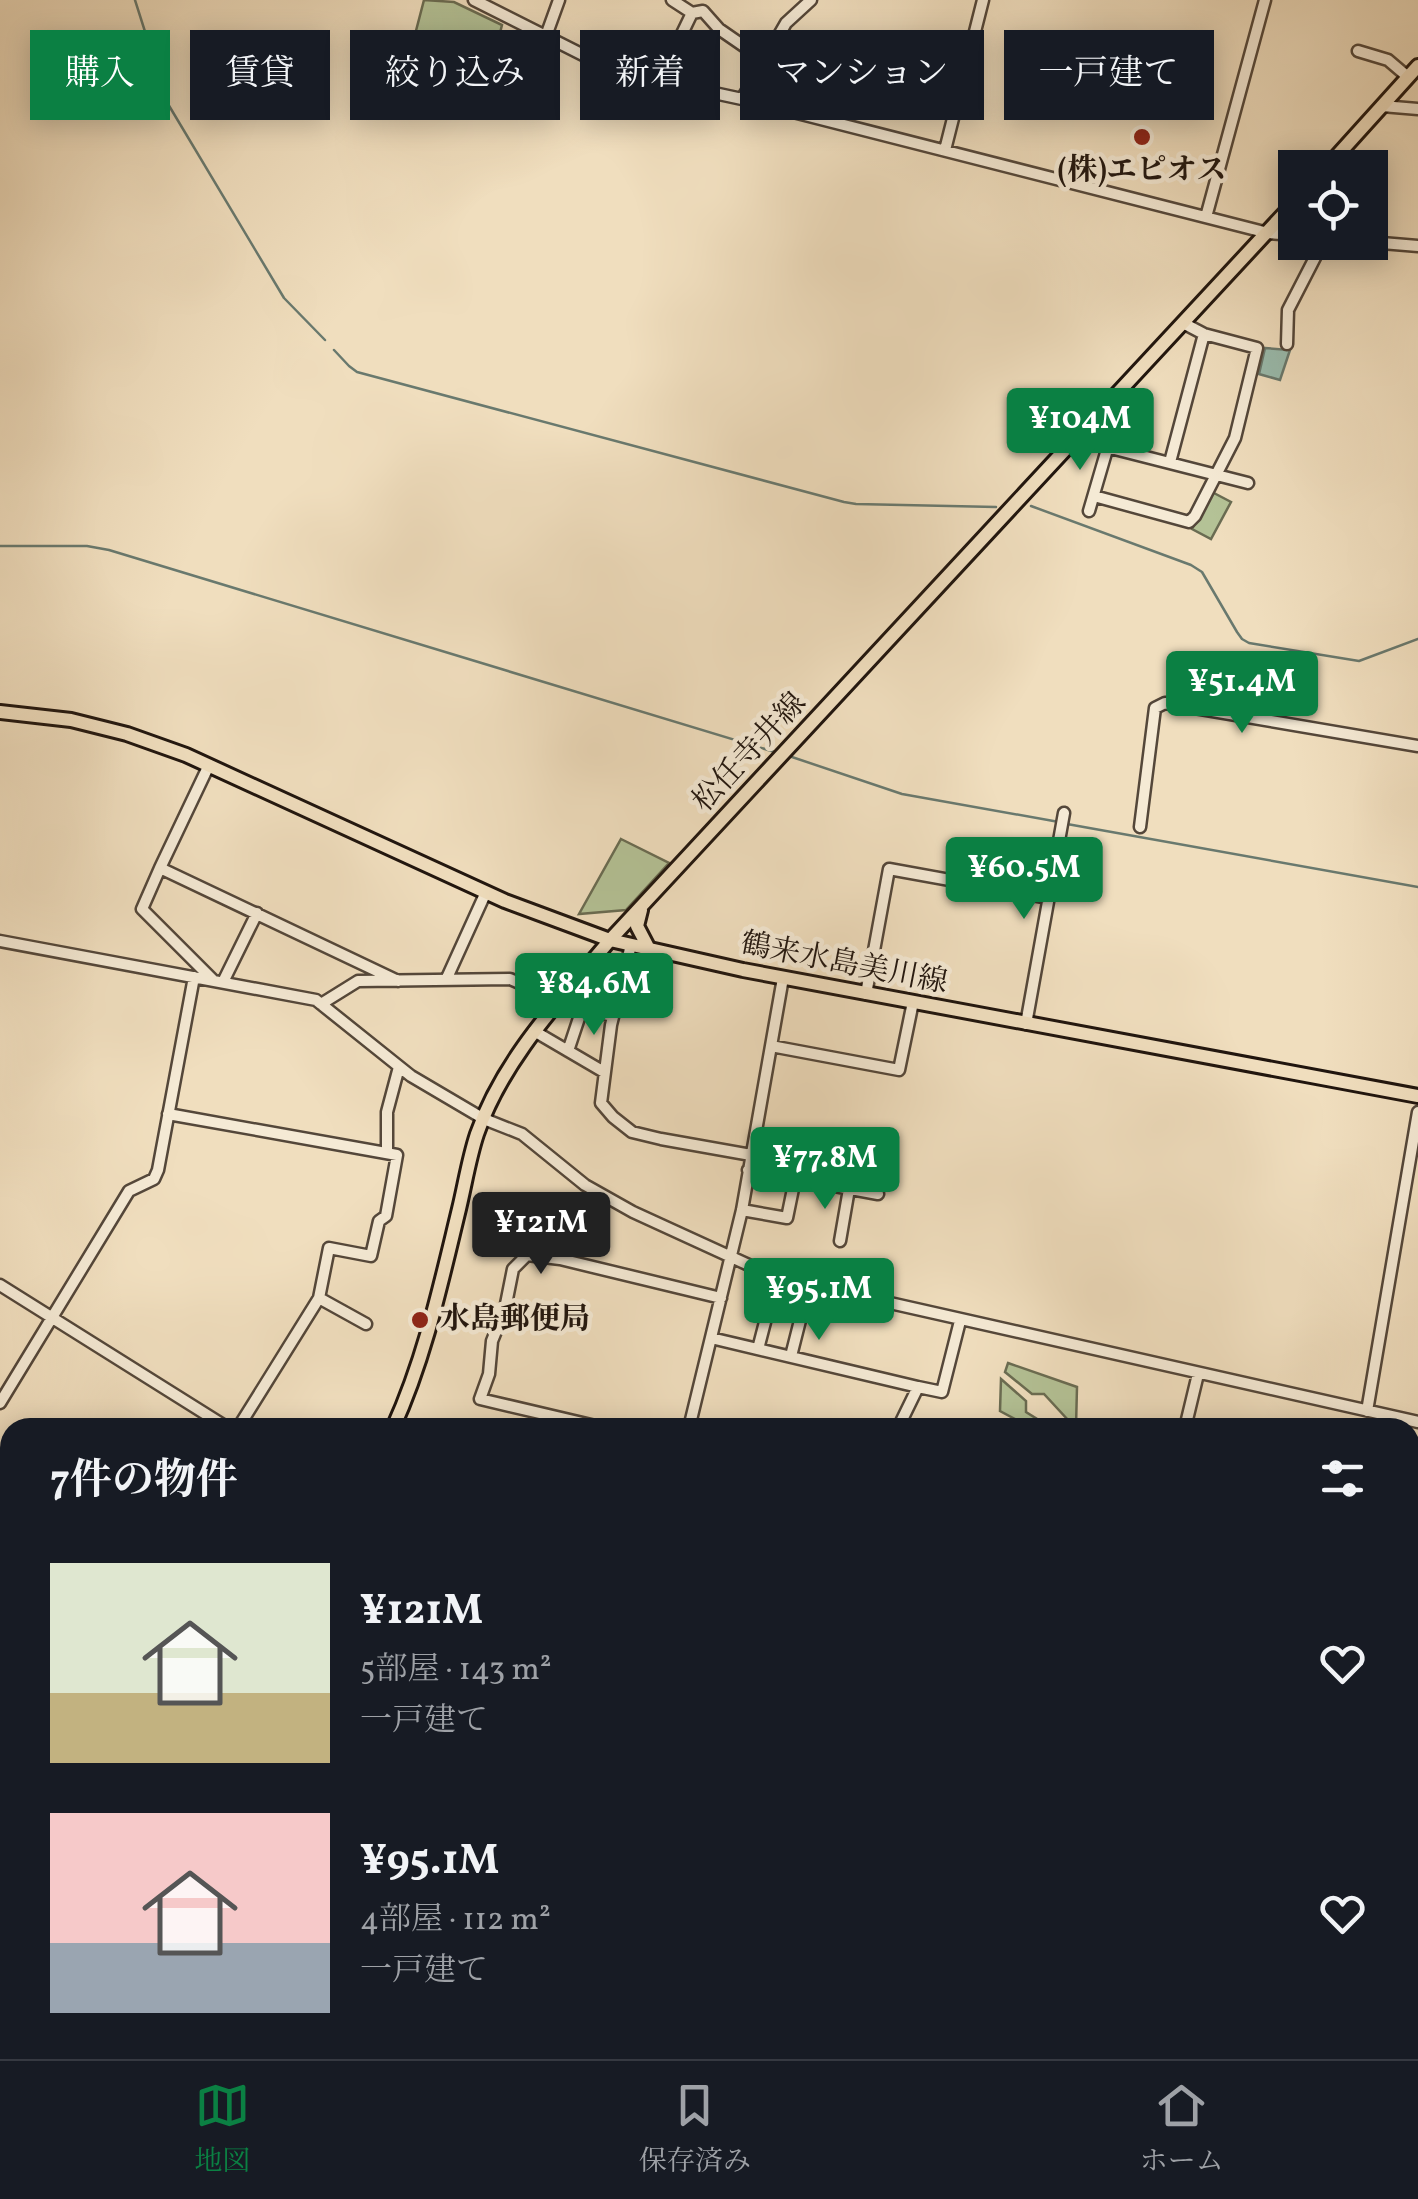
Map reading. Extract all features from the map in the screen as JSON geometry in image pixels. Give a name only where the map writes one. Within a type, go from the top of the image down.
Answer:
[{"type":"main road","points":[[1342,150],[1413,71]]},
{"type":"main road","name":"松任寺井線","points":[[397,1418],[433,1317],[477,1135],[534,1032],[610,940],[1278,222]]},
{"type":"main road","name":"鶴来水島美川線","points":[[0,712],[71,720],[126,734],[209,765],[486,892],[610,940],[783,978],[1418,1096]]},
{"type":"main road","points":[[641,907],[637,926],[649,949]]},
{"type":"main road","points":[[579,928],[590,950],[591,963]]},
{"type":"street","points":[[474,0],[534,30]]},
{"type":"street","points":[[548,30],[559,0]]},
{"type":"street","points":[[672,0],[698,12],[740,43]]},
{"type":"street","points":[[686,30],[698,12],[714,0]]},
{"type":"street","points":[[782,30],[812,0]]},
{"type":"street","points":[[945,150],[983,0]]},
{"type":"street","points":[[1206,217],[1265,0]]},
{"type":"street","points":[[1358,51],[1413,71]]},
{"type":"street","points":[[1382,106],[1418,109]]},
{"type":"street","points":[[826,120],[1278,234]]},
{"type":"street","points":[[1388,244],[1418,246]]},
{"type":"street","points":[[1287,344],[1288,310],[1314,260]]},
{"type":"street","points":[[1094,496],[1189,522],[1195,516],[1235,438],[1257,348],[1204,334],[1183,323]]},
{"type":"street","points":[[1170,462],[1204,334]]},
{"type":"street","points":[[1080,434],[1092,442],[1248,484]]},
{"type":"street","points":[[1089,511],[1108,446]]},
{"type":"street","points":[[1140,827],[1155,708],[1165,703],[1418,746]]},
{"type":"street","points":[[209,765],[142,909],[218,981]]},
{"type":"street","points":[[1026,1024],[1063,819]]},
{"type":"street","points":[[160,868],[398,981]]},
{"type":"street","points":[[866,994],[890,869],[1049,898]]},
{"type":"street","points":[[446,980],[486,892]]},
{"type":"street","points":[[218,981],[257,914]]},
{"type":"street","points":[[0,941],[304,996],[321,1004],[400,1068],[443,1096],[522,1134],[575,1178],[633,1212],[777,1276],[960,1321],[1399,1418]]},
{"type":"street","points":[[631,945],[613,1016],[601,1103],[632,1132],[751,1155]]},
{"type":"street","points":[[0,1403],[129,1191],[154,1179],[194,977]]},
{"type":"street","points":[[691,1418],[742,1210],[783,978]]},
{"type":"street","points":[[321,1004],[358,981],[510,979],[582,1009],[613,1016]]},
{"type":"street","points":[[770,1046],[900,1070],[913,1002]]},
{"type":"street","points":[[568,1051],[582,1009]]},
{"type":"street","points":[[534,1032],[604,1072]]},
{"type":"street","points":[[387,1153],[387,1112],[400,1068]]},
{"type":"street","points":[[1367,1411],[1418,1112]]},
{"type":"street","points":[[168,1114],[397,1155],[386,1216],[378,1221],[371,1256],[328,1248],[318,1298],[244,1418]]},
{"type":"street","points":[[748,1170],[878,1194]]},
{"type":"street","points":[[742,1210],[787,1218],[795,1179]]},
{"type":"street","points":[[840,1242],[849,1189]]},
{"type":"street","points":[[543,1418],[480,1399],[492,1341],[506,1309],[513,1269],[527,1254],[720,1298]]},
{"type":"street","points":[[758,1349],[777,1276]]},
{"type":"street","points":[[0,1285],[212,1418]]},
{"type":"street","points":[[791,1356],[808,1285]]},
{"type":"street","points":[[318,1298],[366,1324]]},
{"type":"street","points":[[710,1338],[942,1392],[960,1321]]},
{"type":"street","points":[[1188,1418],[1198,1374]]},
{"type":"street","points":[[903,1418],[918,1387]]},
{"type":"shaded area","points":[[424,0],[454,2],[502,25],[501,30],[416,30]]},
{"type":"shaded area","points":[[1265,348],[1290,350],[1280,380],[1259,374]]},
{"type":"shaded area","points":[[1212,492],[1231,502],[1211,539],[1192,529]]},
{"type":"shaded area","points":[[621,839],[669,863],[626,910],[579,914]]},
{"type":"shaded area","points":[[1008,1363],[1077,1387],[1076,1418],[1066,1418],[1044,1394],[1032,1394],[1005,1372]]},
{"type":"shaded area","points":[[1001,1379],[1026,1401],[1026,1412],[1036,1418],[1013,1418],[1000,1411]]},
{"type":"waterway","points":[[135,0],[168,104],[284,298],[325,340]]},
{"type":"waterway","points":[[334,350],[357,372],[844,502],[996,507]]},
{"type":"waterway","points":[[1031,506],[1191,565],[1202,572],[1237,632],[1249,643],[1359,661],[1418,639]]},
{"type":"waterway","points":[[0,546],[87,546],[109,550],[778,753]]},
{"type":"waterway","points":[[786,755],[902,794],[1059,822]]},
{"type":"waterway","points":[[1067,824],[1418,887]]},
{"type":"place","name":"(株)エピオス","points":[[1142,137]]},
{"type":"place","name":"水島郵便局","points":[[420,1320]]}]
